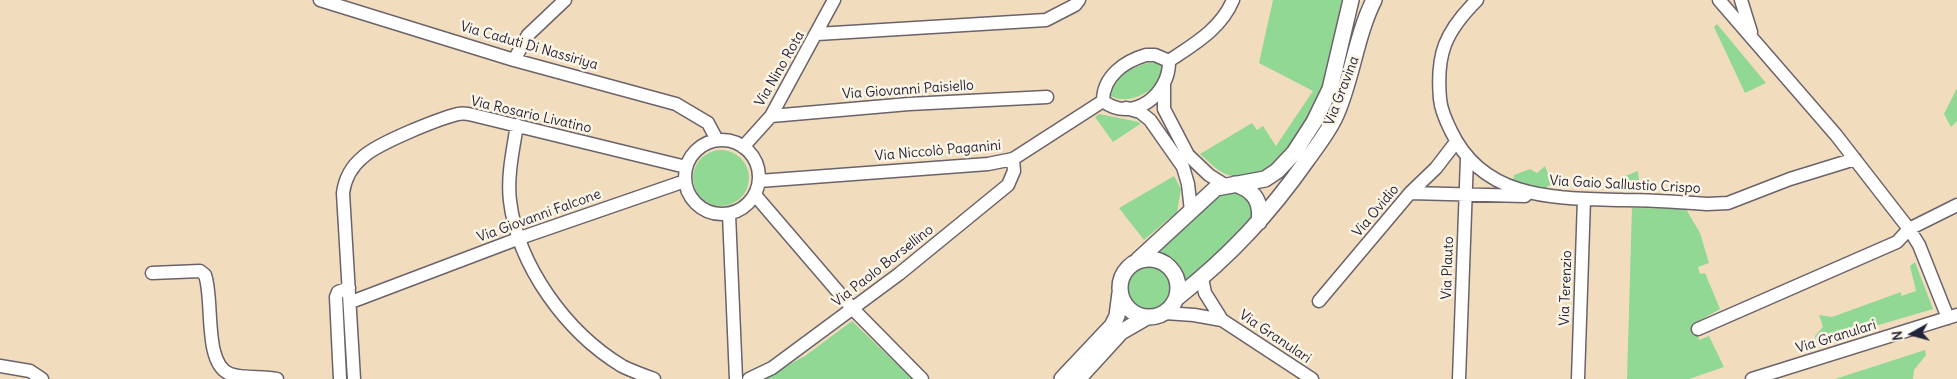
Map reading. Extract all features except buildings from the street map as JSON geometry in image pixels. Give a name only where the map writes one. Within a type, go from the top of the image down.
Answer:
[{"type":"main road","name":"Via Gravina","points":[[1138,260],[1216,188],[1265,179],[1277,171],[1294,153],[1314,122],[1330,90],[1351,0]]},
{"type":"main road","name":"Via Gravina","points":[[1178,297],[1202,278],[1250,234],[1292,182],[1336,115],[1374,0]]},
{"type":"main road","points":[[1230,184],[1246,187],[1254,194],[1259,204],[1259,222]]},
{"type":"main road","points":[[1062,379],[1112,326],[1117,316],[1122,276],[1131,264],[1138,260],[1157,259],[1173,269],[1177,278],[1178,297],[1165,313],[1147,317],[1121,332],[1078,379]]},
{"type":"main road","points":[[1120,291],[1129,309],[1147,317]]},
{"type":"street","name":"Via Caduti Di Nassiriya","points":[[320,0],[514,60],[676,104],[708,123],[717,140]]},
{"type":"street","points":[[514,60],[528,35],[565,0]]},
{"type":"street","name":"Via Nino Rota","points":[[743,147],[771,116],[834,0]]},
{"type":"street","points":[[817,34],[1046,20],[1075,5],[1079,0]]},
{"type":"street","points":[[1169,61],[1210,33],[1226,14],[1233,0]]},
{"type":"street","name":"Via Gaio Sallustio Crispo","points":[[1476,0],[1468,6],[1450,34],[1441,54],[1438,76],[1440,105],[1456,142],[1467,158],[1481,171],[1498,182],[1543,196],[1707,204],[1728,202],[1856,159]]},
{"type":"street","points":[[1719,0],[1856,159],[1909,229],[1919,245],[1953,317]]},
{"type":"street","points":[[1740,0],[1753,39]]},
{"type":"street","points":[[1169,61],[1156,55],[1146,55],[1128,62],[1118,70],[1106,86],[1103,100],[1110,106],[1140,112],[1150,120],[1183,167],[1188,184],[1190,211]]},
{"type":"street","points":[[1126,108],[1143,105],[1158,95],[1170,72],[1169,61]]},
{"type":"street","points":[[1164,85],[1164,109],[1188,155],[1209,175],[1230,184]]},
{"type":"street","name":"Via Giovanni Paisiello","points":[[771,116],[909,104],[1047,97]]},
{"type":"street","name":"Via Niccolò Paganini","points":[[759,181],[988,164],[1013,159],[1103,100]]},
{"type":"street","name":"Via Rosario Livatino","points":[[354,379],[351,302],[343,193],[345,182],[353,167],[363,156],[381,144],[459,114],[474,114],[686,167]]},
{"type":"street","points":[[516,125],[509,199],[520,238],[539,281],[570,323],[593,345],[623,366],[654,379]]},
{"type":"street","points":[[717,140],[735,142],[743,147],[752,156],[758,168],[759,181],[755,195],[739,211],[729,214],[714,214],[700,208],[689,196],[684,181],[689,159],[701,146],[717,140]]},
{"type":"street","name":"Via Ovidio","points":[[1319,301],[1410,193],[1436,168],[1456,142]]},
{"type":"street","name":"Via Plauto","points":[[1459,379],[1467,158]]},
{"type":"street","name":"Via Paolo Borsellino","points":[[749,379],[772,368],[900,274],[1008,185],[1014,171],[1013,159]]},
{"type":"street","name":"Via Giovanni Falcone","points":[[351,302],[520,238],[684,181]]},
{"type":"street","points":[[1410,193],[1543,196]]},
{"type":"street","points":[[755,195],[852,308],[922,379]]},
{"type":"street","name":"Via Terenzio","points":[[1578,379],[1584,199]]},
{"type":"street","points":[[1698,329],[1897,242],[1909,229],[1957,205]]},
{"type":"street","points":[[729,214],[736,379]]},
{"type":"street","points":[[152,272],[200,271],[205,275],[209,292],[214,354],[220,366],[229,374],[277,379]]},
{"type":"street","points":[[1202,278],[1208,299],[1222,320]]},
{"type":"street","points":[[340,379],[336,297],[338,292],[349,288]]},
{"type":"street","points":[[1165,313],[1194,315],[1222,320]]},
{"type":"street","name":"Via Granulari","points":[[1752,379],[1953,317]]},
{"type":"street","name":"Via Granulari","points":[[1222,320],[1312,379]]},
{"type":"street","points":[[0,366],[30,371],[42,379]]},
{"type":"green space","points":[[1273,0],[1343,0],[1328,73],[1320,98],[1312,114],[1290,147],[1276,161],[1261,171],[1245,176],[1228,175],[1217,169],[1200,154],[1252,123],[1257,130],[1263,126],[1276,146],[1313,91],[1259,63]]},
{"type":"green space","points":[[1717,24],[1766,83],[1745,93],[1714,27]]},
{"type":"green space","points":[[1149,63],[1159,63],[1163,66],[1158,82],[1152,88],[1136,97],[1127,99],[1111,96],[1112,90],[1119,78],[1136,67]]},
{"type":"green space","points":[[1957,88],[1957,121],[1951,127],[1944,114]]},
{"type":"green space","points":[[1099,114],[1139,122],[1140,124],[1113,142],[1095,117]]},
{"type":"green space","points":[[721,150],[732,152],[741,158],[747,167],[749,178],[747,189],[741,198],[732,204],[721,206],[710,204],[701,198],[695,189],[693,178],[695,167],[701,158],[710,152]]},
{"type":"green space","points":[[1545,166],[1552,185],[1547,186],[1548,189],[1530,187],[1513,180],[1514,175],[1530,169],[1537,173]]},
{"type":"green space","points":[[1638,171],[1639,182],[1634,192],[1614,189],[1610,182]]},
{"type":"green space","points":[[1174,176],[1181,189],[1177,212],[1144,240],[1119,208]]},
{"type":"green space","points":[[1219,191],[1236,191],[1250,199],[1254,219],[1183,286],[1173,264],[1151,253]]},
{"type":"green space","points":[[1632,208],[1686,209],[1700,233],[1709,263],[1698,267],[1700,274],[1705,273],[1720,309],[1695,323],[1699,340],[1709,336],[1724,367],[1689,379],[1627,379]]},
{"type":"green space","points":[[1915,262],[1933,309],[1817,343],[1815,336],[1823,327],[1819,315],[1832,317],[1901,292],[1901,296],[1916,291],[1910,266]]},
{"type":"green space","points":[[1150,264],[1163,268],[1169,274],[1173,287],[1169,300],[1163,306],[1150,310],[1137,306],[1131,300],[1127,287],[1131,274],[1137,268]]},
{"type":"green space","points":[[852,321],[912,379],[762,379],[805,356]]},
{"type":"green space","points":[[1925,350],[1926,355],[1914,370],[1913,379],[1835,379]]}]
